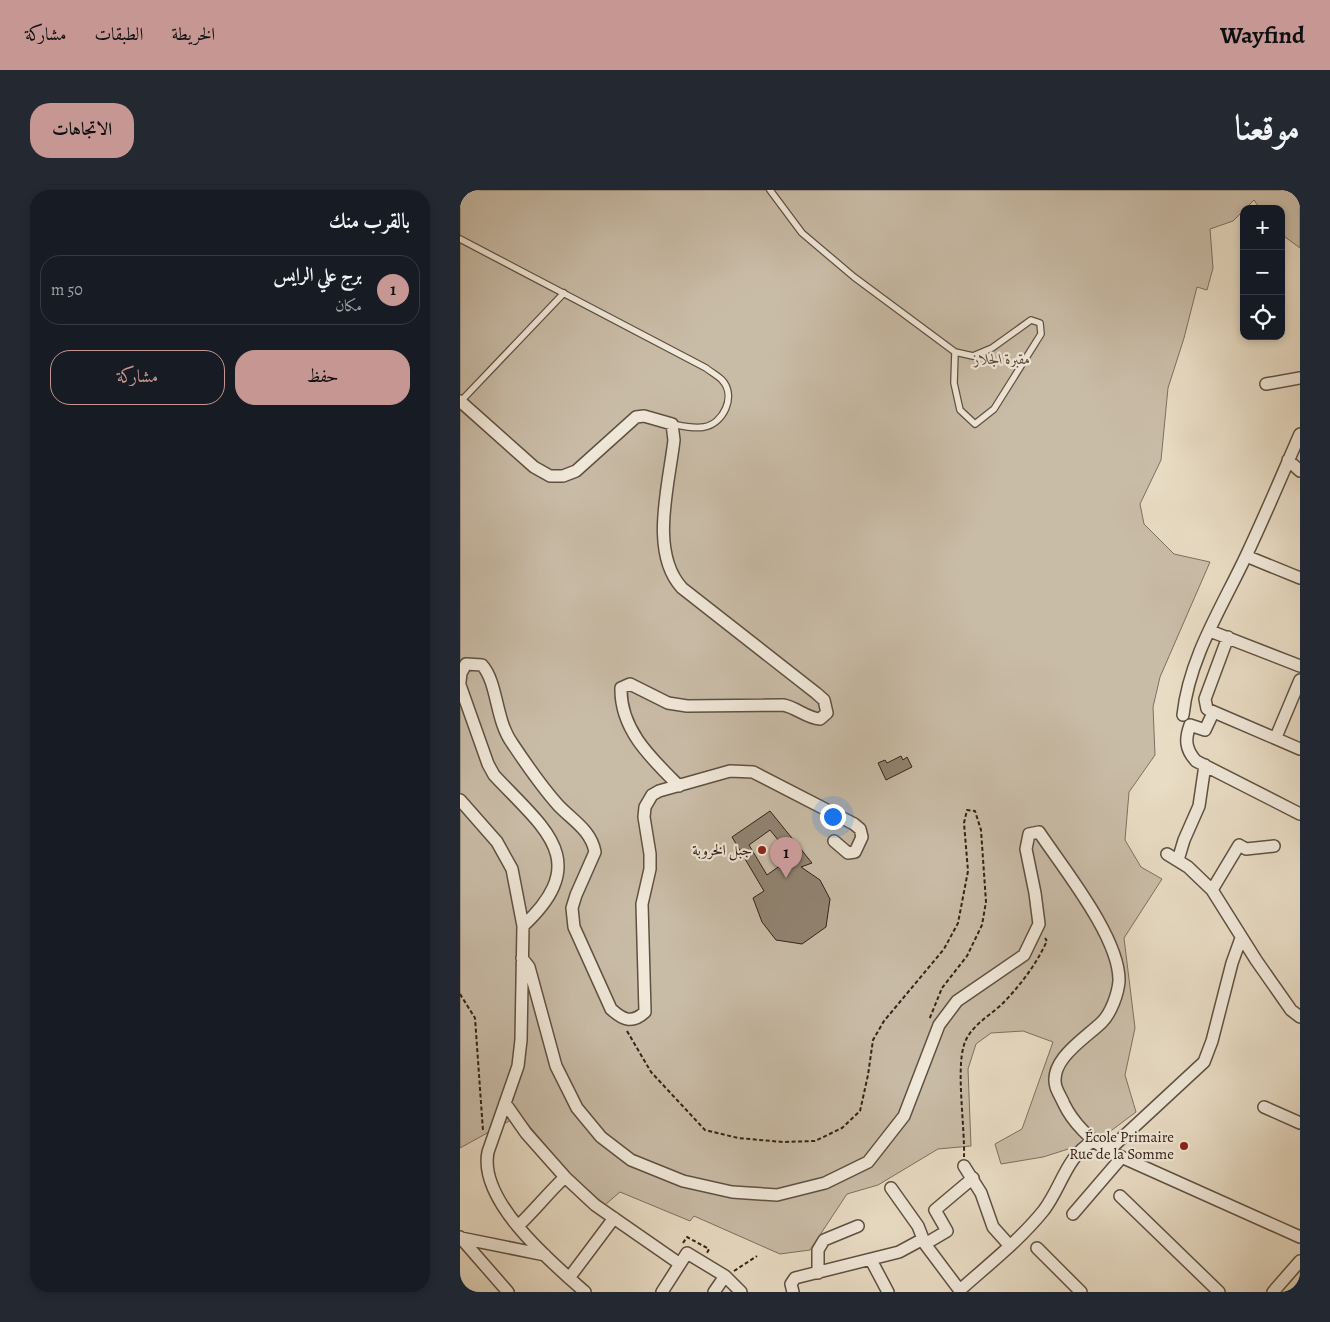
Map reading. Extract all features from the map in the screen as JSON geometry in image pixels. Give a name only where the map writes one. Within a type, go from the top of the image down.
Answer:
[{"type":"street","points":[[1266,384],[1300,378]]},
{"type":"street","points":[[460,401],[534,467],[550,476],[563,476],[576,471],[636,418],[644,416],[672,424],[674,440],[663,536],[667,564],[673,578],[689,594],[824,700],[827,713],[820,719],[812,719],[793,707],[783,705],[687,706],[668,704],[630,684],[626,684],[621,688],[620,699],[632,733],[639,745],[679,786]]},
{"type":"street","points":[[1183,715],[1185,698],[1200,651],[1246,556],[1300,434]]},
{"type":"street","points":[[1288,460],[1300,471]]},
{"type":"street","points":[[1246,556],[1300,578]]},
{"type":"street","points":[[1210,631],[1300,666]]},
{"type":"street","points":[[1228,637],[1205,699],[1207,709],[1276,737],[1300,749]]},
{"type":"street","points":[[523,926],[539,911],[549,894],[557,875],[557,850],[548,833],[494,774],[488,764],[460,683],[461,673],[466,664],[482,666],[488,672],[500,721],[510,741],[558,804],[587,832],[594,843],[595,852],[572,908],[574,927],[611,1009],[619,1016],[630,1021],[638,1018],[645,1012],[642,904],[650,869],[650,854],[644,807],[652,795],[659,791],[730,771],[753,772],[860,829],[862,837],[855,852],[848,853],[834,841]]},
{"type":"street","points":[[1276,737],[1300,680]]},
{"type":"street","points":[[1213,713],[1205,730],[1190,725],[1186,735],[1187,751],[1196,761],[1300,814]]},
{"type":"street","points":[[1178,860],[1184,840],[1199,806],[1205,765]]},
{"type":"street","points":[[460,800],[496,842],[512,869],[523,926],[521,1040],[518,1066],[486,1164],[493,1189],[518,1226],[583,1292]]},
{"type":"street","points":[[522,958],[529,967],[556,1066],[577,1108],[601,1137],[631,1160],[683,1181],[732,1192],[777,1195],[825,1184],[868,1162],[904,1116],[939,1025],[957,1001],[1024,955],[1039,924],[1036,893],[1026,849],[1029,834],[1040,832],[1094,915],[1116,957],[1119,982],[1114,1003],[1103,1021],[1078,1042],[1059,1063],[1055,1085],[1067,1110],[1093,1141],[1108,1151],[1300,1237]]},
{"type":"street","points":[[1212,890],[1239,845],[1246,849],[1274,846]]},
{"type":"street","points":[[1167,854],[1178,860],[1212,890],[1241,938],[1291,1010],[1300,1017]]},
{"type":"street","points":[[1108,1151],[1204,1062],[1212,1041],[1232,963],[1241,938]]},
{"type":"street","points":[[505,1103],[526,1133],[565,1177],[595,1204],[680,1264]]},
{"type":"street","points":[[1264,1107],[1300,1123]]},
{"type":"street","points":[[891,1188],[918,1226],[924,1241],[961,1291],[1010,1246],[1045,1209],[1078,1151],[1093,1141]]},
{"type":"street","points":[[1073,1214],[1122,1157]]},
{"type":"street","points":[[964,1166],[981,1193],[993,1228],[1010,1246]]},
{"type":"street","points":[[518,1226],[539,1206],[544,1196],[565,1177]]},
{"type":"street","points":[[793,1292],[792,1280],[899,1252],[947,1232],[935,1210],[973,1178]]},
{"type":"street","points":[[1120,1196],[1219,1292]]},
{"type":"street","points":[[569,1278],[614,1218]]},
{"type":"street","points":[[818,1272],[820,1245],[824,1240],[858,1226]]},
{"type":"street","points":[[461,1238],[545,1255]]},
{"type":"street","points":[[461,1238],[508,1292]]},
{"type":"street","points":[[1037,1248],[1081,1292]]},
{"type":"street","points":[[662,1292],[684,1255],[690,1254],[725,1276],[741,1292]]},
{"type":"street","points":[[871,1260],[888,1292]]},
{"type":"street","points":[[1273,1292],[1300,1261]]},
{"type":"street","points":[[714,1292],[725,1276]]},
{"type":"lane","points":[[770,190],[802,233],[854,277],[955,352],[974,356],[992,348],[1031,320],[1040,323],[1041,334],[994,408],[974,424],[960,410],[954,383],[955,352]]},
{"type":"lane","points":[[460,239],[706,368],[724,381],[728,395],[726,411],[717,421],[705,427],[672,424]]},
{"type":"lane","points":[[460,401],[564,294]]},
{"type":"path","points":[[619,1016],[651,1072],[705,1130],[738,1138],[783,1142],[815,1141],[842,1128],[860,1111],[873,1040],[884,1021],[944,949],[958,923],[968,871],[964,823],[967,810],[975,811],[981,830],[986,902],[982,925],[967,956],[942,988],[927,1027]]},
{"type":"path","points":[[964,1166],[961,1068],[964,1044],[979,1022],[1004,1002],[1033,970],[1047,941],[1039,924]]},
{"type":"path","points":[[460,994],[475,1018],[484,1135]]},
{"type":"path","points":[[725,1276],[756,1256]]},
{"type":"green space","name":"مقبرة الجلاز","points":[[460,190],[1300,190],[1300,248],[1285,237],[1285,205],[1257,205],[1254,200],[1249,205],[1240,205],[1240,214],[1233,221],[1210,229],[1213,268],[1207,290],[1197,287],[1184,338],[1168,388],[1161,460],[1140,504],[1144,524],[1174,554],[1210,562],[1160,677],[1153,707],[1155,755],[1129,792],[1125,840],[1141,867],[1162,879],[1124,938],[1135,1028],[1125,1075],[1136,1112],[1100,1139],[1043,1157],[1001,1164],[995,1144],[1022,1129],[1053,1042],[1023,1031],[991,1033],[976,1044],[968,1069],[971,1146],[938,1149],[878,1185],[847,1194],[810,1250],[780,1254],[694,1216],[690,1221],[620,1192],[605,1205],[570,1174],[520,1115],[460,1148]]},
{"type":"building","points":[[901,756],[903,760],[907,757],[912,767],[886,780],[878,763],[885,760],[887,763]]},
{"type":"building","points":[[770,811],[812,863],[801,867],[820,880],[830,899],[826,927],[802,944],[776,940],[762,922],[753,898],[764,891],[732,837]],"holes":[[[770,830],[792,857],[767,875],[749,845]]]},
{"type":"place","name":"جبل الخروبة","points":[[762,850]]},
{"type":"place","name":"برج علي الرايس","points":[[786,878]]},
{"type":"place","name":"École Primaire Rue de la Somme","points":[[1184,1146]]}]
